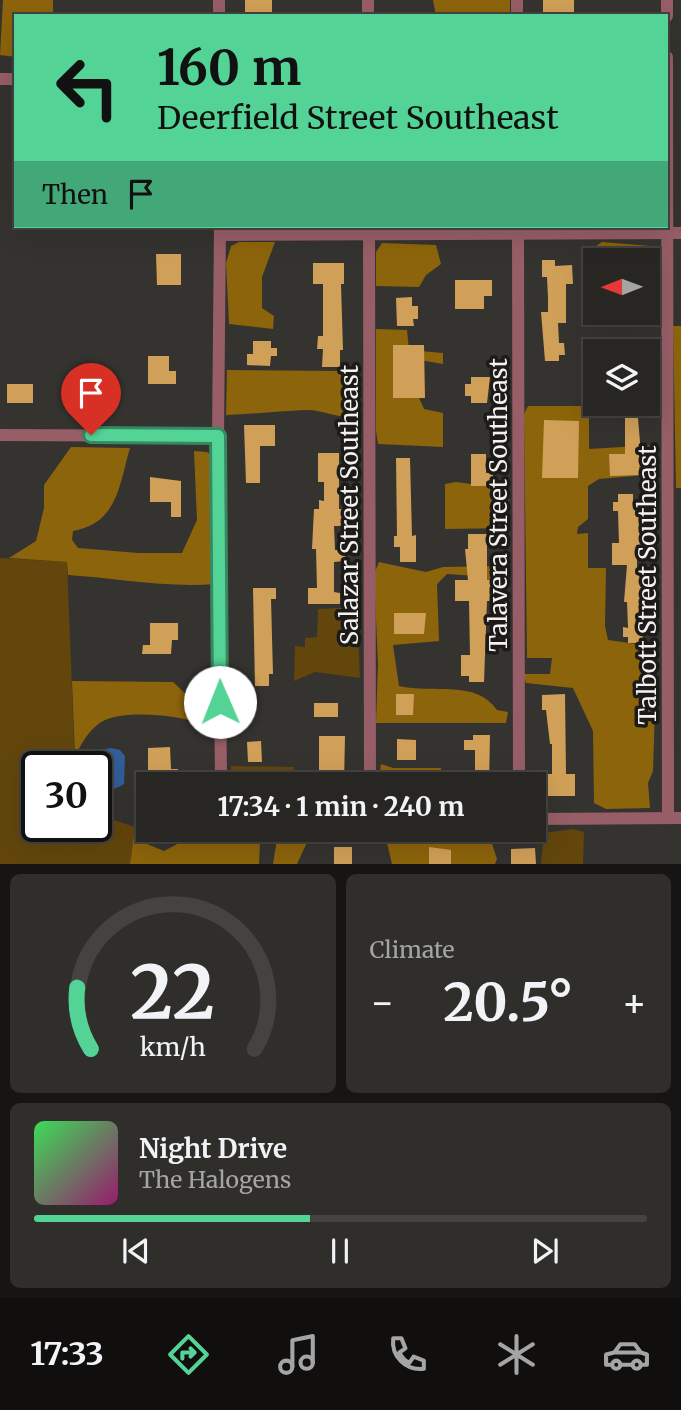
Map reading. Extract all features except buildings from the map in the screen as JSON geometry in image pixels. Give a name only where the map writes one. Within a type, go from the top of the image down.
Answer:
[{"type":"street","name":"Talbott Street Southeast","points":[[667,228],[674,818]]},
{"type":"street","points":[[221,772],[218,436],[220,231],[369,229],[681,233]]},
{"type":"street","name":"Salazar Street Southeast","points":[[369,229],[370,772]]},
{"type":"street","name":"Talavera Street Southeast","points":[[518,230],[519,772]]},
{"type":"street","points":[[0,435],[218,436]]},
{"type":"street","points":[[546,819],[674,818]]},
{"type":"shaded area","points":[[3,0],[53,0],[53,14],[14,14],[14,57],[0,55]]},
{"type":"shaded area","points":[[433,0],[510,0],[510,14],[436,14]]},
{"type":"shaded area","points":[[239,242],[275,242],[262,277],[262,308],[274,316],[273,329],[229,324],[226,263],[231,246]]},
{"type":"shaded area","points":[[602,242],[652,248],[593,248]]},
{"type":"shaded area","points":[[382,243],[436,245],[441,264],[426,275],[419,287],[376,286],[376,252]]},
{"type":"shaded area","points":[[673,326],[681,326],[681,488],[676,488]]},
{"type":"shaded area","points":[[376,329],[407,330],[409,350],[443,353],[443,364],[414,359],[409,376],[424,409],[443,413],[443,447],[378,444]]},
{"type":"shaded area","points":[[227,370],[340,371],[359,376],[359,417],[305,410],[226,415]]},
{"type":"shaded area","points":[[528,406],[583,406],[583,416],[589,416],[589,449],[655,445],[656,474],[599,479],[588,486],[588,519],[578,527],[577,534],[588,533],[588,568],[606,568],[605,626],[608,640],[657,647],[653,771],[648,783],[650,808],[606,809],[594,803],[593,731],[573,688],[526,683],[523,674],[550,674],[552,658],[527,658],[524,414]]},
{"type":"shaded area","points":[[71,447],[130,448],[119,488],[108,511],[88,527],[73,531],[72,540],[78,548],[138,553],[182,553],[197,520],[194,451],[207,452],[214,458],[215,584],[160,584],[68,575],[67,562],[9,558],[36,541],[44,508],[44,485]]},
{"type":"shaded area","points":[[456,482],[509,489],[509,528],[445,529],[445,484]]},
{"type":"shaded area","points":[[0,558],[67,562],[74,751],[21,751],[21,842],[112,842],[112,819],[135,827],[130,864],[0,864]]},
{"type":"shaded area","points":[[379,562],[426,572],[443,567],[506,566],[505,586],[477,576],[447,574],[437,584],[439,641],[393,645],[399,686],[453,689],[478,694],[497,710],[508,712],[506,723],[376,723],[378,664],[374,574]]},
{"type":"shaded area","points":[[357,607],[360,678],[315,672],[294,681],[295,646],[305,647],[305,638],[317,637],[318,609]]},
{"type":"shaded area","points":[[72,681],[173,682],[191,699],[202,724],[154,715],[115,717],[105,720],[90,731],[78,751],[75,751]]},
{"type":"shaded area","points":[[381,764],[393,768],[441,768],[441,772],[380,772]]},
{"type":"shaded area","points":[[231,766],[294,767],[294,772],[231,772]]},
{"type":"shaded area","points":[[135,827],[136,842],[146,842],[164,851],[181,842],[260,842],[259,864],[130,864]]},
{"type":"shaded area","points":[[573,829],[584,832],[583,864],[541,864],[546,833]]},
{"type":"shaded area","points":[[277,842],[307,842],[297,864],[273,864]]},
{"type":"shaded area","points":[[387,842],[492,842],[497,859],[495,864],[392,864]]},
{"type":"water","points":[[100,750],[120,750],[125,756],[124,784],[112,789],[112,751]]},
{"type":"route","points":[[91,435],[218,436],[220,702]]}]
